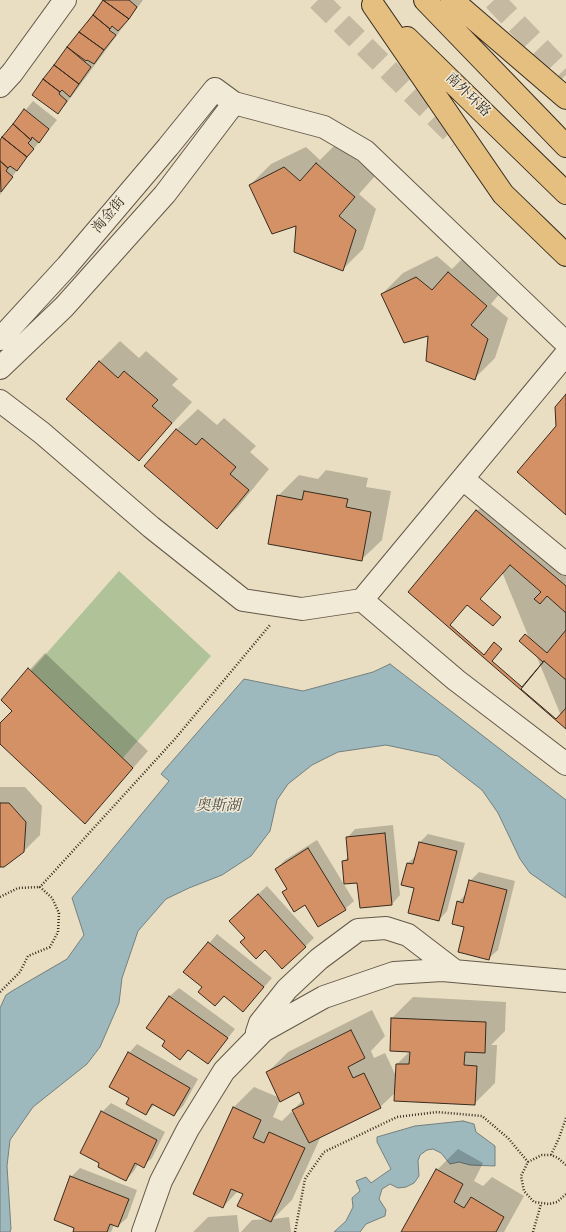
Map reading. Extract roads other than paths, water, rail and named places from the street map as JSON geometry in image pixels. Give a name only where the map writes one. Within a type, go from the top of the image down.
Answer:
[{"type":"highway","points":[[426,0],[566,146]]},
{"type":"highway","points":[[452,0],[566,98]]},
{"type":"highway","points":[[370,2],[503,194],[566,255]]},
{"type":"highway","name":"南外环路","points":[[370,2],[566,193]]},
{"type":"street","points":[[0,86],[12,73],[62,1]]},
{"type":"street","name":"淘金街","points":[[0,339],[67,266],[168,147],[214,89],[234,103]]},
{"type":"street","points":[[0,368],[64,307],[164,194],[234,103],[324,127],[365,151],[566,343]]},
{"type":"street","points":[[0,401],[42,433],[151,527],[243,600],[302,609],[362,600],[566,354]]},
{"type":"street","points":[[463,479],[566,564]]},
{"type":"street","points":[[362,600],[456,680],[566,764]]},
{"type":"street","points":[[255,1039],[260,1023],[287,989],[319,959],[358,930],[386,928],[408,935],[455,971]]},
{"type":"street","points":[[143,1232],[161,1181],[188,1129],[224,1071],[263,1031],[324,997],[394,973],[455,971],[566,981]]},
{"type":"water","name":"奥斯湖","points":[[390,664],[566,800],[566,898],[530,873],[520,859],[498,813],[482,790],[438,756],[386,745],[338,752],[312,765],[288,784],[277,800],[270,831],[251,856],[222,875],[166,899],[138,931],[122,978],[119,1003],[100,1047],[87,1064],[33,1107],[10,1140],[7,1166],[11,1229],[10,1232],[0,1232],[0,1008],[6,995],[67,959],[84,935],[72,898],[169,781],[161,774],[244,679],[303,691],[373,672]]},
{"type":"water","points":[[463,1121],[474,1124],[476,1132],[495,1146],[495,1166],[470,1165],[459,1162],[450,1164],[441,1153],[433,1149],[427,1150],[420,1155],[418,1161],[419,1176],[414,1183],[406,1187],[398,1188],[390,1184],[382,1189],[379,1199],[386,1210],[385,1216],[366,1224],[360,1232],[334,1232],[346,1221],[353,1207],[352,1198],[360,1191],[356,1181],[366,1177],[371,1183],[391,1169],[377,1142],[377,1137],[415,1126]]},
{"type":"tunnel","points":[[318,0],[459,140]]},
{"type":"tunnel","points":[[494,0],[566,75]]}]
